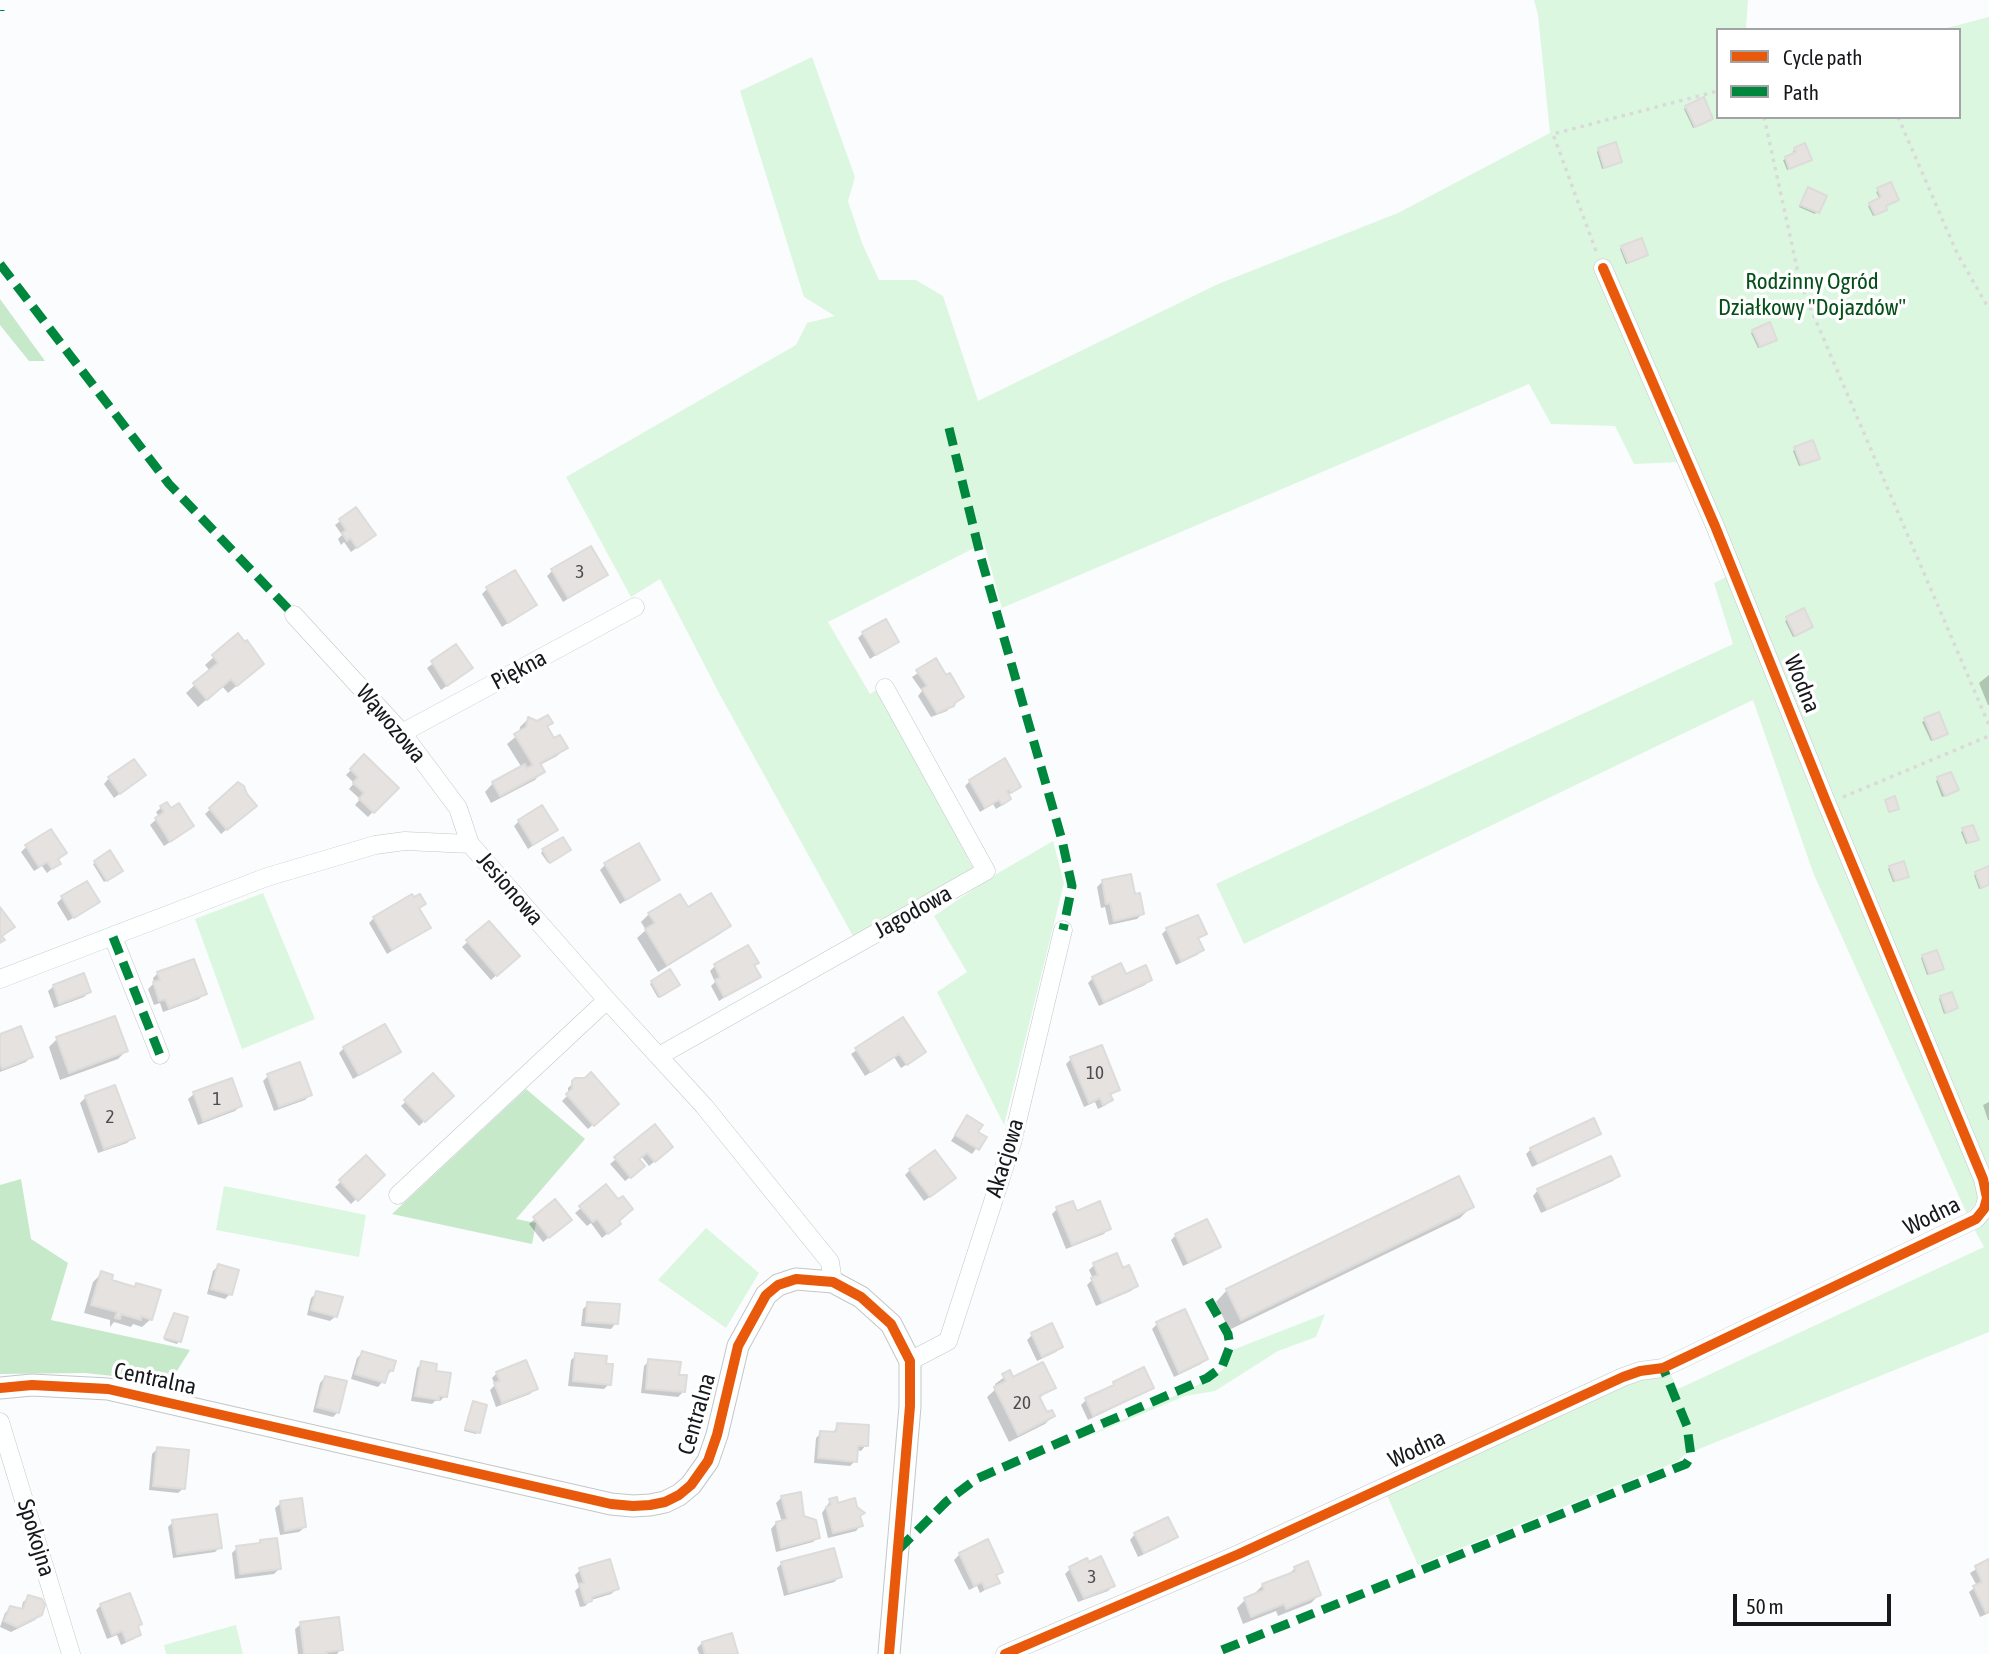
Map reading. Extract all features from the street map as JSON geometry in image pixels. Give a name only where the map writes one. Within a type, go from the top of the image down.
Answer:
[{"type":"street","name":"Wodna","points":[[1005,1654],[1239,1554],[1623,1377],[1640,1371],[1663,1368],[1976,1219],[1984,1209],[1987,1198],[1983,1179],[1715,526],[1603,268]]},
{"type":"street","name":"Piękna","points":[[402,733],[635,607]]},
{"type":"street","name":"Wąwozowa","points":[[294,615],[402,733],[458,808],[470,844]]},
{"type":"street","name":"Jagodowa","points":[[659,1056],[986,871],[885,688]]},
{"type":"street","name":"Jesionowa","points":[[0,979],[267,877],[376,845],[405,841],[470,844],[607,1000],[705,1106],[830,1262],[833,1282]]},
{"type":"street","name":"Akacjowa","points":[[910,1361],[948,1341],[1012,1143],[1063,930]]},
{"type":"street","points":[[113,937],[160,1055]]},
{"type":"street","points":[[398,1195],[607,1000]]},
{"type":"street","name":"Centralna","points":[[0,1388],[32,1385],[107,1389],[611,1504],[650,1505],[679,1495],[691,1485],[708,1461],[717,1436],[738,1346],[766,1295],[778,1285],[796,1279],[833,1282],[861,1297],[891,1324],[910,1361],[910,1406],[888,1654]]},
{"type":"street","name":"Spokojna","points":[[0,1422],[71,1654]]},
{"type":"path","points":[[1603,268],[1553,134],[1716,92]]},
{"type":"path","points":[[1764,119],[1799,277],[1807,300],[1989,725]]},
{"type":"path","points":[[1899,119],[1957,253],[1989,309]]},
{"type":"path","points":[[1827,804],[1989,736]]},
{"type":"green space","name":"Rodzinny Ogród Działkowy \"Dojazdów\"","points":[[1534,0],[1748,0],[1746,28],[1716,28],[1716,119],[1961,119],[1961,28],[1947,28],[1989,17],[1989,1180],[1682,462],[1634,464],[1615,426],[1551,424],[1529,384],[1002,608],[984,543],[828,622],[870,694],[879,688],[974,870],[854,938],[719,693],[660,579],[631,597],[566,477],[796,345],[807,323],[835,316],[804,297],[740,91],[812,57],[855,177],[848,201],[862,243],[879,280],[916,280],[943,296],[978,401],[1218,284],[1398,213],[1550,133],[1538,15]]},
{"type":"green space","points":[[0,299],[45,361],[29,361],[0,325]]},
{"type":"green space","points":[[1728,576],[1979,1191],[1979,1199],[1967,1214],[1814,875],[1753,700],[1244,944],[1216,884],[1733,644],[1714,583]]},
{"type":"green space","points":[[1053,841],[1064,883],[1004,1125],[937,992],[967,972],[934,916],[993,876]]},
{"type":"green space","points":[[263,893],[315,1019],[242,1049],[195,919]]},
{"type":"green space","points":[[526,1089],[585,1139],[516,1219],[536,1223],[532,1244],[392,1214]]},
{"type":"green space","points":[[21,1179],[31,1239],[68,1263],[51,1320],[190,1350],[170,1382],[85,1373],[0,1374],[0,1185]]},
{"type":"green space","points":[[224,1186],[366,1215],[359,1257],[216,1230]]},
{"type":"green space","points":[[1989,1215],[1989,1332],[1418,1565],[1385,1491],[1664,1362],[1678,1389],[1984,1247],[1971,1223]]},
{"type":"green space","points":[[706,1228],[759,1273],[726,1328],[658,1280]]},
{"type":"green space","points":[[1325,1314],[1316,1337],[1278,1351],[1215,1391],[1185,1396],[1079,1440],[1206,1381],[1223,1370],[1230,1351]]},
{"type":"green space","points":[[236,1625],[243,1654],[166,1654],[164,1645]]},
{"type":"building","points":[[1704,97],[1713,119],[1695,127],[1685,106]]},
{"type":"building","points":[[1616,142],[1622,162],[1604,168],[1598,148]]},
{"type":"building","points":[[1805,143],[1812,160],[1789,169],[1785,157],[1796,152],[1794,148]]},
{"type":"building","points":[[1891,182],[1899,200],[1886,206],[1887,210],[1875,215],[1869,203],[1881,197],[1877,188]]},
{"type":"building","points":[[1808,187],[1827,196],[1819,213],[1800,205]]},
{"type":"building","points":[[1642,238],[1648,255],[1628,263],[1621,246]]},
{"type":"building","points":[[1770,322],[1777,340],[1760,347],[1752,330]]},
{"type":"building","points":[[1813,440],[1820,459],[1801,465],[1794,447]]},
{"type":"building","points":[[356,507],[376,535],[357,548],[350,538],[347,541],[342,533],[346,530],[339,519]]},
{"type":"building","points":[[591,546],[608,575],[568,598],[551,569]]},
{"type":"building","points":[[515,570],[537,605],[508,623],[486,587]]},
{"type":"building","points":[[1804,608],[1813,627],[1795,636],[1786,617]]},
{"type":"building","points":[[886,619],[899,642],[876,655],[862,632]]},
{"type":"building","points":[[238,633],[245,642],[247,640],[264,664],[237,686],[231,679],[207,700],[193,683],[218,663],[212,655]]},
{"type":"building","points":[[456,644],[473,668],[447,686],[431,661]]},
{"type":"building","points":[[936,658],[946,675],[950,673],[964,697],[954,706],[937,713],[922,689],[927,686],[916,670]]},
{"type":"building","points":[[1939,712],[1948,734],[1933,740],[1924,718]]},
{"type":"building","points":[[548,715],[553,723],[547,726],[554,738],[560,735],[568,748],[540,763],[545,772],[500,796],[492,782],[525,764],[527,768],[533,765],[514,734],[526,727],[528,717],[537,721]]},
{"type":"building","points":[[364,754],[399,788],[374,813],[359,799],[364,793],[353,783],[358,777],[350,769]]},
{"type":"building","points":[[1005,758],[1021,787],[1011,793],[1007,791],[1011,799],[1002,805],[999,800],[985,808],[969,780]]},
{"type":"building","points":[[134,759],[146,775],[120,794],[108,777]]},
{"type":"building","points":[[1951,772],[1959,790],[1945,796],[1937,777]]},
{"type":"building","points":[[238,782],[244,786],[257,806],[227,830],[209,808]]},
{"type":"building","points":[[1895,796],[1899,809],[1889,812],[1885,800]]},
{"type":"building","points":[[167,802],[171,808],[179,803],[194,826],[170,842],[155,818],[164,812],[160,806]]},
{"type":"building","points":[[542,805],[558,830],[533,845],[518,820]]},
{"type":"building","points":[[1973,825],[1979,840],[1968,843],[1962,828]]},
{"type":"building","points":[[51,829],[67,853],[58,859],[61,864],[52,869],[47,862],[39,867],[25,845]]},
{"type":"building","points":[[563,837],[571,850],[550,863],[542,849]]},
{"type":"building","points":[[639,843],[660,880],[626,900],[604,863]]},
{"type":"building","points":[[110,850],[123,871],[107,881],[94,861]]},
{"type":"building","points":[[1904,861],[1909,877],[1895,881],[1889,866]]},
{"type":"building","points":[[1989,866],[1989,885],[1981,888],[1975,872]]},
{"type":"building","points":[[1131,874],[1135,894],[1140,893],[1144,914],[1114,921],[1110,903],[1106,904],[1102,880]]},
{"type":"building","points":[[87,881],[100,902],[74,918],[61,896]]},
{"type":"building","points":[[711,893],[731,926],[667,965],[645,929],[655,923],[648,913],[680,894],[688,907]]},
{"type":"building","points":[[412,894],[414,897],[420,894],[426,904],[419,908],[431,928],[392,950],[373,917]]},
{"type":"building","points":[[0,907],[15,927],[2,936],[5,940],[0,943]]},
{"type":"building","points":[[1198,915],[1207,934],[1198,938],[1204,950],[1181,961],[1166,928]]},
{"type":"building","points":[[489,921],[520,956],[497,976],[466,940]]},
{"type":"building","points":[[748,945],[759,963],[754,965],[761,977],[724,997],[715,980],[720,977],[714,964]]},
{"type":"building","points":[[1937,950],[1944,969],[1929,974],[1922,955]]},
{"type":"building","points":[[194,959],[207,994],[169,1008],[165,999],[159,1001],[153,982],[160,980],[157,972]]},
{"type":"building","points":[[1121,963],[1126,974],[1146,965],[1152,980],[1104,1002],[1092,977]]},
{"type":"building","points":[[670,969],[680,985],[660,997],[651,981]]},
{"type":"building","points":[[84,973],[91,992],[59,1004],[53,985]]},
{"type":"building","points":[[1952,992],[1958,1008],[1946,1013],[1940,996]]},
{"type":"building","points":[[115,1016],[128,1051],[69,1073],[56,1037]]},
{"type":"building","points":[[903,1017],[926,1052],[907,1065],[899,1054],[871,1072],[855,1048]]},
{"type":"building","points":[[385,1024],[401,1052],[359,1075],[343,1047]]},
{"type":"building","points":[[21,1026],[33,1057],[2,1069],[0,1034]]},
{"type":"building","points":[[1102,1045],[1120,1090],[1110,1094],[1113,1100],[1103,1105],[1100,1098],[1089,1103],[1070,1057]]},
{"type":"building","points":[[300,1062],[312,1095],[279,1107],[267,1074]]},
{"type":"building","points":[[591,1072],[619,1104],[594,1126],[566,1094],[572,1089],[572,1081],[575,1078],[585,1078]]},
{"type":"building","points":[[433,1073],[454,1096],[425,1122],[404,1100]]},
{"type":"building","points":[[232,1078],[242,1106],[203,1121],[193,1092]]},
{"type":"building","points":[[115,1085],[135,1138],[104,1149],[85,1096]]},
{"type":"building","points":[[967,1115],[983,1125],[978,1132],[987,1137],[979,1150],[955,1135]]},
{"type":"building","points":[[1594,1118],[1601,1134],[1538,1163],[1530,1148]]},
{"type":"building","points":[[655,1124],[673,1147],[655,1162],[647,1153],[639,1159],[645,1166],[631,1178],[614,1157]]},
{"type":"building","points":[[935,1150],[956,1178],[930,1197],[909,1169]]},
{"type":"building","points":[[366,1155],[385,1175],[358,1201],[339,1180]]},
{"type":"building","points":[[1611,1156],[1620,1176],[1547,1209],[1537,1189]]},
{"type":"building","points":[[1459,1176],[1474,1207],[1241,1320],[1226,1289]]},
{"type":"building","points":[[606,1184],[618,1199],[623,1196],[633,1209],[619,1221],[621,1224],[608,1234],[597,1219],[593,1222],[579,1206]]},
{"type":"building","points":[[555,1199],[572,1220],[549,1238],[533,1217]]},
{"type":"building","points":[[1073,1201],[1077,1211],[1100,1201],[1111,1229],[1072,1245],[1056,1207]]},
{"type":"building","points":[[1207,1219],[1221,1247],[1188,1262],[1175,1234]]},
{"type":"building","points":[[1117,1253],[1123,1268],[1129,1265],[1138,1286],[1102,1302],[1091,1278],[1098,1275],[1093,1263]]},
{"type":"building","points":[[218,1264],[239,1270],[232,1295],[211,1289]]},
{"type":"building","points":[[101,1271],[113,1275],[112,1280],[135,1287],[136,1283],[161,1290],[152,1320],[121,1314],[120,1319],[115,1318],[117,1312],[91,1305]]},
{"type":"building","points":[[316,1291],[343,1297],[337,1317],[311,1310]]},
{"type":"building","points":[[587,1302],[620,1304],[618,1324],[586,1322]]},
{"type":"building","points":[[1185,1309],[1208,1359],[1179,1373],[1156,1322]]},
{"type":"building","points":[[174,1313],[188,1317],[181,1342],[164,1338]]},
{"type":"building","points":[[1052,1323],[1063,1347],[1042,1357],[1031,1333]]},
{"type":"building","points":[[362,1351],[396,1361],[393,1371],[389,1370],[385,1383],[355,1374]]},
{"type":"building","points":[[575,1353],[607,1356],[606,1364],[613,1364],[611,1385],[573,1381]]},
{"type":"building","points":[[648,1359],[681,1362],[679,1375],[687,1375],[685,1392],[646,1389]]},
{"type":"building","points":[[526,1360],[538,1389],[502,1403],[494,1383],[500,1381],[496,1372]]},
{"type":"building","points":[[421,1361],[437,1364],[436,1371],[451,1373],[447,1397],[439,1396],[439,1400],[415,1396]]},
{"type":"building","points":[[1043,1362],[1056,1388],[1039,1396],[1047,1412],[1052,1410],[1055,1416],[1018,1435],[994,1387],[1006,1381],[1002,1374],[1010,1370],[1013,1377]]},
{"type":"building","points":[[1144,1367],[1154,1388],[1093,1416],[1085,1398]]},
{"type":"building","points":[[325,1376],[347,1381],[339,1413],[317,1407]]},
{"type":"building","points":[[473,1401],[487,1405],[480,1433],[465,1429]]},
{"type":"building","points":[[837,1423],[869,1425],[868,1446],[858,1446],[857,1462],[818,1458],[820,1431],[836,1432]]},
{"type":"building","points":[[157,1447],[189,1450],[185,1489],[153,1486]]},
{"type":"building","points":[[801,1492],[804,1516],[816,1520],[820,1538],[781,1548],[776,1522],[787,1519],[781,1496]]},
{"type":"building","points":[[837,1497],[838,1503],[855,1498],[857,1507],[865,1513],[860,1516],[863,1526],[833,1533],[826,1507],[831,1505],[829,1499]]},
{"type":"building","points":[[302,1498],[306,1527],[285,1531],[280,1501]]},
{"type":"building","points":[[217,1514],[222,1548],[177,1554],[172,1520]]},
{"type":"building","points":[[1168,1517],[1178,1537],[1144,1553],[1134,1533]]},
{"type":"building","points":[[277,1538],[281,1569],[240,1574],[236,1546]]},
{"type":"building","points":[[988,1539],[1003,1572],[996,1575],[1000,1583],[985,1589],[982,1582],[974,1586],[959,1553]]},
{"type":"building","points":[[834,1548],[842,1577],[789,1592],[781,1562]]},
{"type":"building","points":[[1101,1556],[1115,1586],[1084,1598],[1069,1567],[1087,1558],[1089,1562]]},
{"type":"building","points":[[610,1559],[619,1589],[592,1597],[592,1601],[585,1603],[579,1584],[584,1583],[579,1568]]},
{"type":"building","points":[[1989,1559],[1989,1611],[1986,1613],[1973,1586],[1982,1582],[1975,1566]]},
{"type":"building","points":[[1308,1561],[1321,1595],[1286,1609],[1284,1604],[1251,1617],[1244,1598],[1264,1590],[1262,1584],[1296,1571],[1294,1567]]},
{"type":"building","points":[[130,1593],[142,1624],[138,1626],[141,1635],[126,1641],[122,1631],[112,1635],[100,1604]]},
{"type":"building","points":[[28,1595],[42,1599],[45,1605],[42,1615],[17,1627],[4,1621],[10,1606],[23,1609]]},
{"type":"building","points":[[339,1617],[343,1650],[326,1652],[327,1654],[304,1654],[300,1622]]},
{"type":"building","points":[[732,1633],[738,1654],[705,1654],[702,1642]]},
{"type":"marked path","points":[[0,264],[169,484],[294,615]]},
{"type":"marked path","points":[[949,428],[981,558],[1062,840],[1072,886],[1063,930]]},
{"type":"marked path","points":[[113,937],[160,1055]]},
{"type":"marked path","points":[[898,1550],[947,1501],[976,1479],[1207,1378],[1222,1367],[1230,1346],[1228,1334],[1206,1295]]},
{"type":"marked path","points":[[1222,1650],[1686,1464],[1691,1456],[1687,1426],[1663,1368]]},
{"type":"cycle path","points":[[1005,1654],[1239,1554],[1623,1377],[1640,1371],[1663,1368],[1976,1219],[1984,1209],[1987,1198],[1983,1179],[1715,526],[1603,268]]},
{"type":"cycle path","points":[[0,1388],[32,1385],[108,1389],[611,1504],[650,1505],[679,1495],[691,1485],[708,1461],[717,1435],[738,1346],[766,1295],[778,1285],[796,1279],[833,1282],[861,1297],[891,1324],[910,1361],[910,1406],[889,1654]]}]
